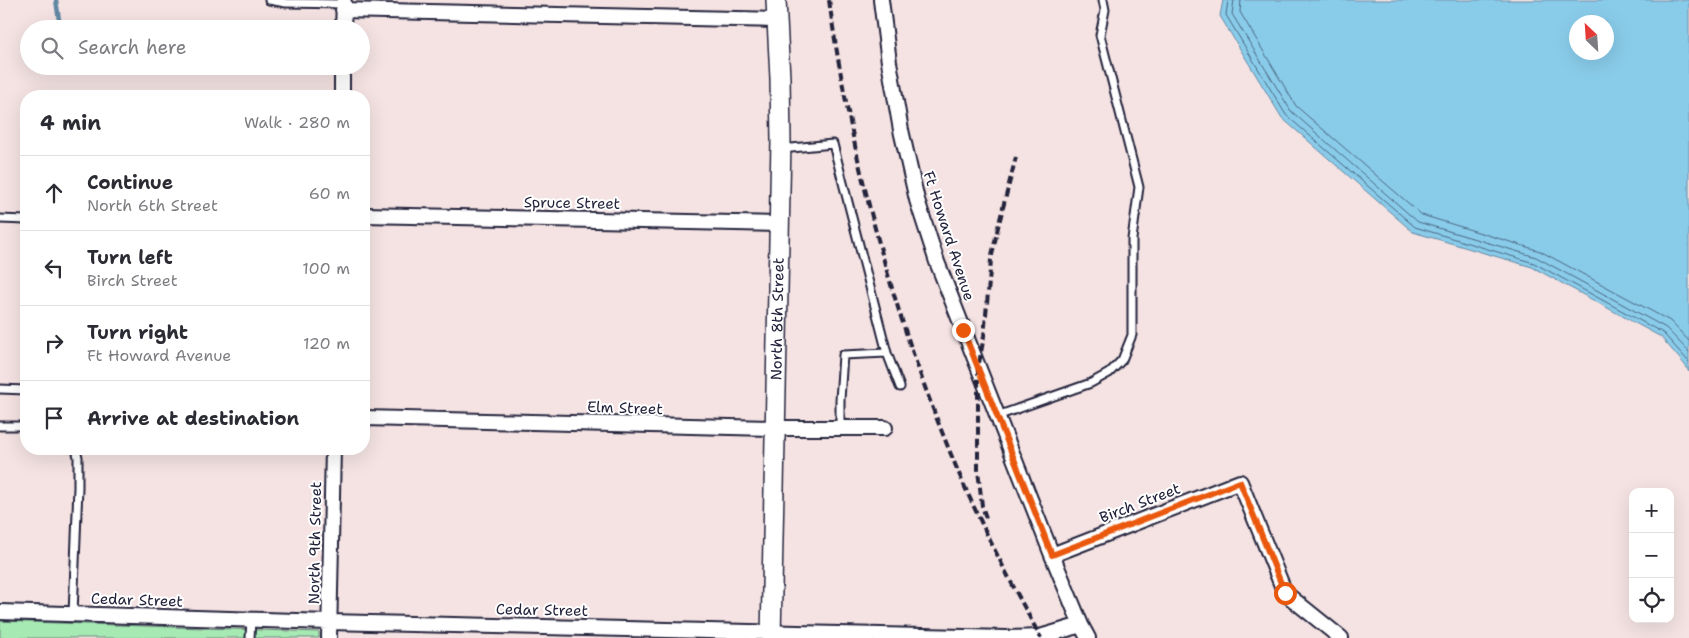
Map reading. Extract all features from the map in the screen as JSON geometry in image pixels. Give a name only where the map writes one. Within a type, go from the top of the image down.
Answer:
[{"type":"main road","name":"North 8th Street","points":[[771,635],[781,149],[776,0]]},
{"type":"street","name":"Ft Howard Avenue","points":[[881,0],[889,62],[901,130],[917,200],[937,262],[1052,555],[1088,638]]},
{"type":"street","points":[[343,20],[344,5],[778,20]]},
{"type":"street","points":[[342,75],[342,90]]},
{"type":"street","name":"Spruce Street","points":[[370,214],[780,224]]},
{"type":"street","name":"Elm Street","points":[[370,418],[776,428],[885,428]]},
{"type":"street","name":"North 9th Street","points":[[329,638],[333,455]]},
{"type":"street","name":"Birch Street","points":[[1052,555],[1240,482],[1285,593],[1341,638]]},
{"type":"street","name":"Cedar Street","points":[[0,612],[771,635],[1040,637],[1081,625]]},
{"type":"lane","points":[[269,0],[286,3],[344,5]]},
{"type":"lane","points":[[997,416],[1091,383],[1109,373],[1122,360],[1132,335],[1132,239],[1139,187],[1100,35],[1105,10],[1103,0]]},
{"type":"lane","points":[[781,149],[833,144],[888,353],[900,387]]},
{"type":"lane","points":[[0,219],[20,220]]},
{"type":"lane","points":[[840,428],[843,355],[888,353]]},
{"type":"lane","points":[[0,389],[20,390]]},
{"type":"lane","points":[[0,426],[20,426]]},
{"type":"lane","points":[[73,614],[78,455]]},
{"type":"lane","points":[[250,638],[251,619]]},
{"type":"green space","points":[[0,621],[319,632],[319,638],[0,638]]},
{"type":"water","points":[[1223,0],[1689,0],[1689,372],[1661,337],[1532,267],[1413,232],[1282,118],[1220,16]]},
{"type":"waterway","points":[[56,0],[59,20]]},
{"type":"railway","points":[[829,0],[850,122],[863,182],[896,301],[915,360],[969,497],[1041,638]]},
{"type":"railway","points":[[986,518],[982,506],[978,470],[978,369],[984,336],[991,260],[1016,157]]},
{"type":"route","points":[[963,330],[1052,555],[1240,482],[1285,593]]}]
